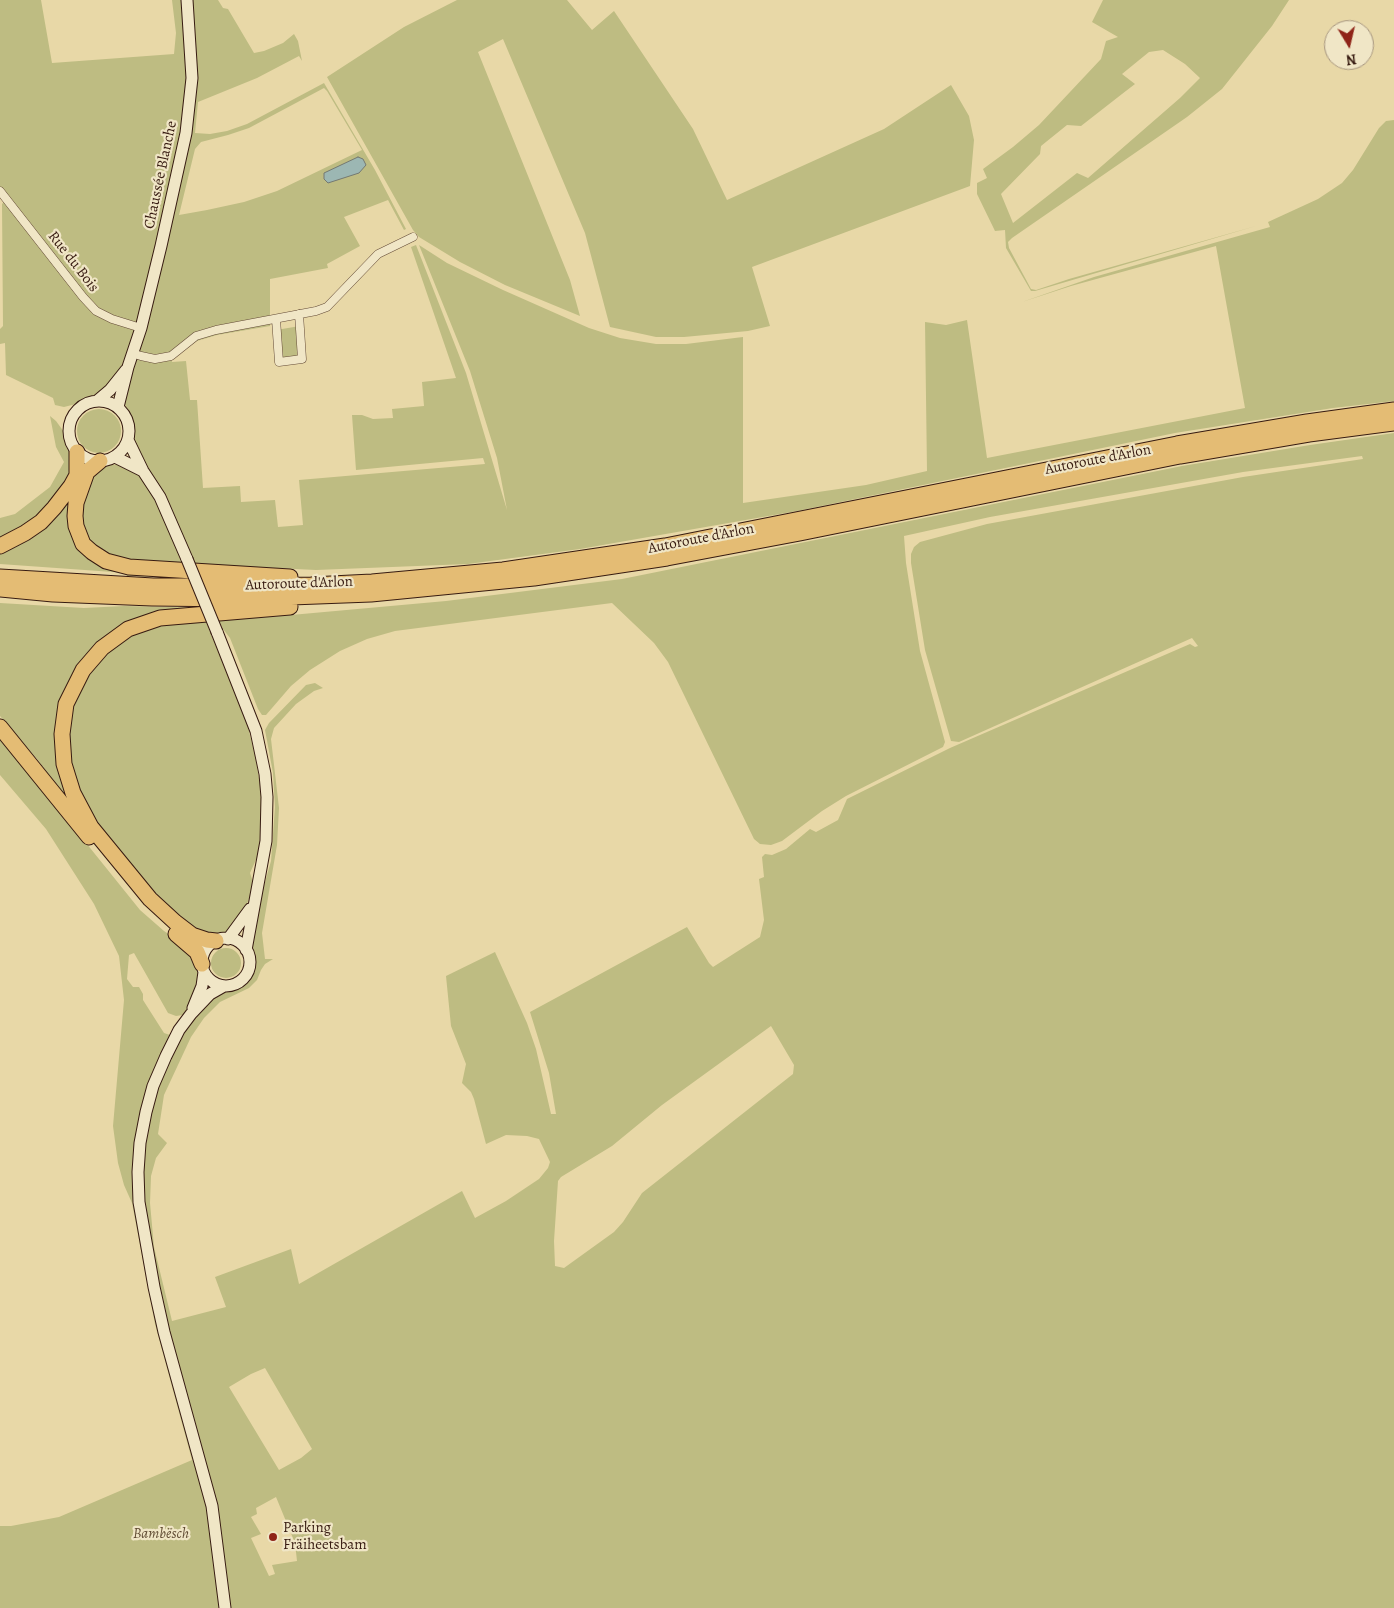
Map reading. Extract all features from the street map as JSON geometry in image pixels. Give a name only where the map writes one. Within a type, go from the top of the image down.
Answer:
[{"type":"highway","name":"Autoroute d'Arlon","points":[[0,577],[153,586],[311,585],[434,577],[503,570],[665,546],[1177,444],[1307,422],[1394,410]]},
{"type":"highway","name":"Autoroute d'Arlon","points":[[0,589],[102,596],[238,599],[371,594],[534,578],[666,558],[800,533],[1180,456],[1309,434],[1394,423]]},
{"type":"highway","points":[[0,546],[41,522],[54,508],[72,486],[77,475],[77,452]]},
{"type":"highway","points":[[108,459],[87,472],[76,502],[74,516],[83,544],[106,561],[129,567],[293,577],[311,585]]},
{"type":"highway","points":[[222,940],[206,940],[192,935],[175,922],[150,899],[91,827],[73,793],[64,764],[62,734],[66,704],[83,670],[102,648],[128,629],[160,618],[339,603],[371,594]]},
{"type":"highway","points":[[0,727],[145,906],[197,952],[203,968]]},
{"type":"main road","name":"Chaussée Blanche","points":[[118,407],[128,366],[141,328],[174,189],[190,107],[192,78],[187,0]]},
{"type":"main road","points":[[97,401],[110,390],[128,366]]},
{"type":"main road","points":[[108,459],[121,453],[128,440],[130,431],[128,422],[118,407],[104,401],[97,401],[82,406],[71,419],[69,436],[72,445],[84,457],[108,459],[143,471]]},
{"type":"main road","points":[[128,440],[143,471],[160,497],[217,632],[256,731],[265,774],[266,841],[246,950],[249,964],[244,978],[210,994],[179,1030],[153,1086],[140,1143],[138,1172],[139,1202],[145,1245],[164,1332],[212,1506],[225,1608]]},
{"type":"main road","points":[[191,1014],[202,986],[205,950],[222,940],[253,906]]},
{"type":"main road","points":[[222,940],[242,945],[246,950]]},
{"type":"main road","points":[[203,968],[212,982],[224,986]]},
{"type":"street","name":"Rue du Bois","points":[[0,191],[96,311],[112,319],[141,328]]},
{"type":"street","points":[[132,353],[155,359],[171,356],[196,336],[216,330],[327,308],[378,254],[413,237]]},
{"type":"street","points":[[276,319],[279,362],[302,360],[299,314]]},
{"type":"green space","points":[[0,0],[41,0],[52,63],[174,54],[176,33],[172,0],[218,0],[223,8],[228,9],[254,53],[283,43],[294,34],[298,41],[302,61],[299,56],[257,78],[198,102],[195,133],[210,134],[227,131],[247,124],[324,83],[375,170],[406,229],[404,230],[388,200],[344,217],[360,246],[327,264],[328,268],[270,279],[270,326],[217,335],[197,341],[185,349],[181,347],[171,356],[172,362],[186,361],[190,400],[197,400],[203,488],[240,486],[241,502],[275,500],[278,527],[303,525],[299,480],[485,464],[483,458],[356,470],[352,415],[362,415],[373,419],[393,418],[392,409],[424,406],[422,382],[456,378],[411,247],[416,245],[466,373],[507,510],[497,458],[470,371],[419,245],[447,263],[503,290],[589,328],[620,338],[656,344],[686,344],[743,337],[743,503],[866,485],[927,471],[925,322],[946,325],[967,320],[987,458],[1245,408],[1216,246],[1071,286],[1022,302],[1094,277],[1270,227],[1268,222],[1318,199],[1342,183],[1353,170],[1379,128],[1386,121],[1394,120],[1394,401],[1333,408],[1175,433],[797,511],[580,549],[468,564],[316,570],[130,561],[108,556],[90,541],[80,515],[85,489],[100,466],[119,464],[142,471],[134,445],[134,426],[121,395],[128,368],[98,396],[86,398],[76,404],[64,407],[55,405],[53,398],[6,375],[5,343],[0,344],[0,329],[3,326],[2,204],[6,200],[0,191]],"holes":[[[324,88],[362,150],[277,191],[244,202],[179,215],[195,149],[201,142],[249,128]]]},
{"type":"green space","points":[[457,0],[567,0],[592,30],[614,11],[693,129],[727,200],[884,129],[951,85],[969,116],[974,140],[970,186],[752,267],[770,326],[748,331],[684,337],[656,337],[610,327],[585,233],[503,39],[478,52],[570,280],[580,316],[505,285],[460,262],[419,237],[413,230],[327,77],[404,27]]},
{"type":"green space","points":[[1103,0],[1289,0],[1272,26],[1222,89],[1187,117],[1008,242],[1009,248],[1031,289],[1036,290],[1256,226],[1035,291],[1031,291],[1006,248],[1005,230],[995,231],[977,194],[977,183],[987,178],[983,169],[1039,125],[1101,59],[1106,41],[1118,37],[1092,22]],"holes":[[[1163,50],[1185,64],[1200,78],[1180,98],[1088,178],[1077,173],[1013,223],[1001,194],[1040,154],[1041,146],[1067,125],[1081,126],[1135,84],[1122,74],[1149,52]]]},
{"type":"green space","points":[[300,326],[302,359],[279,362],[276,330]]},
{"type":"green space","points":[[99,409],[111,413],[117,419],[121,431],[117,443],[111,449],[99,453],[87,449],[81,443],[77,431],[81,419],[87,413]]},
{"type":"green space","points":[[50,416],[64,432],[73,456],[73,472],[38,517],[0,541],[0,518],[15,514],[50,487],[64,462],[56,447]]},
{"type":"green space","name":"Bambësch","points":[[1394,433],[1394,1608],[0,1608],[0,1526],[11,1526],[59,1517],[192,1460],[155,1324],[132,1203],[124,1185],[118,1163],[113,1126],[124,1000],[119,956],[94,904],[46,829],[0,775],[0,736],[140,910],[164,931],[188,947],[200,975],[191,1013],[223,991],[231,991],[244,984],[250,978],[254,962],[251,931],[271,861],[275,807],[273,773],[265,730],[269,723],[306,685],[315,683],[323,688],[314,691],[296,704],[274,728],[271,739],[279,808],[277,845],[262,933],[265,959],[273,959],[265,964],[257,980],[249,988],[220,1002],[204,1018],[191,1037],[164,1095],[158,1134],[167,1143],[156,1158],[151,1176],[150,1203],[154,1247],[172,1321],[226,1307],[215,1277],[291,1249],[299,1284],[462,1191],[475,1218],[506,1201],[539,1179],[548,1168],[550,1162],[539,1139],[527,1136],[506,1135],[486,1144],[474,1099],[471,1092],[462,1083],[466,1064],[451,1026],[446,976],[495,952],[527,1023],[536,1049],[551,1114],[556,1114],[549,1073],[530,1012],[687,927],[713,967],[760,937],[764,920],[759,879],[764,877],[762,857],[765,854],[772,855],[786,849],[810,829],[816,832],[838,820],[847,799],[950,748],[1190,644],[1195,647],[1198,646],[1192,638],[959,742],[951,741],[925,650],[911,563],[911,554],[914,547],[920,542],[987,524],[1243,477],[1363,459],[1362,456],[1243,472],[990,517],[904,536],[906,563],[920,651],[945,742],[943,747],[846,796],[822,811],[782,841],[771,845],[760,844],[754,839],[668,662],[654,643],[612,603],[395,631],[367,639],[340,651],[310,670],[291,686],[266,715],[262,715],[258,709],[230,638],[218,619],[269,617],[446,601],[622,579],[1182,466]],"holes":[[[134,953],[168,1013],[176,1016],[190,1014],[176,1037],[164,1033],[143,1000],[143,994],[139,987],[133,987],[127,979],[129,955]],[[771,1026],[794,1065],[793,1074],[642,1193],[614,1232],[564,1268],[555,1266],[554,1241],[558,1181],[561,1177],[612,1146],[662,1105]],[[265,1368],[312,1449],[301,1458],[279,1470],[229,1387]],[[276,1497],[295,1543],[297,1561],[272,1565],[275,1574],[269,1576],[251,1538],[261,1534],[251,1517],[257,1514],[256,1508]]]},
{"type":"green space","points":[[77,484],[71,503],[89,555],[202,578],[127,576],[127,573],[0,564],[0,549]]},
{"type":"green space","points":[[0,603],[84,608],[124,606],[212,608],[127,625],[61,704],[80,817],[37,759],[0,716]]},
{"type":"green space","points":[[205,619],[248,727],[263,801],[259,853],[250,873],[254,885],[246,907],[226,932],[213,936],[186,926],[153,895],[96,824],[78,791],[68,758],[69,718],[77,692],[99,659],[130,635],[155,625]]},
{"type":"green space","points":[[226,948],[236,953],[241,963],[236,973],[226,978],[216,973],[211,963],[216,953]]},
{"type":"water","points":[[358,157],[363,159],[366,165],[359,173],[328,183],[324,179],[324,173]]},
{"type":"place","name":"Parking Fräiheetsbam","points":[[273,1537]]}]
